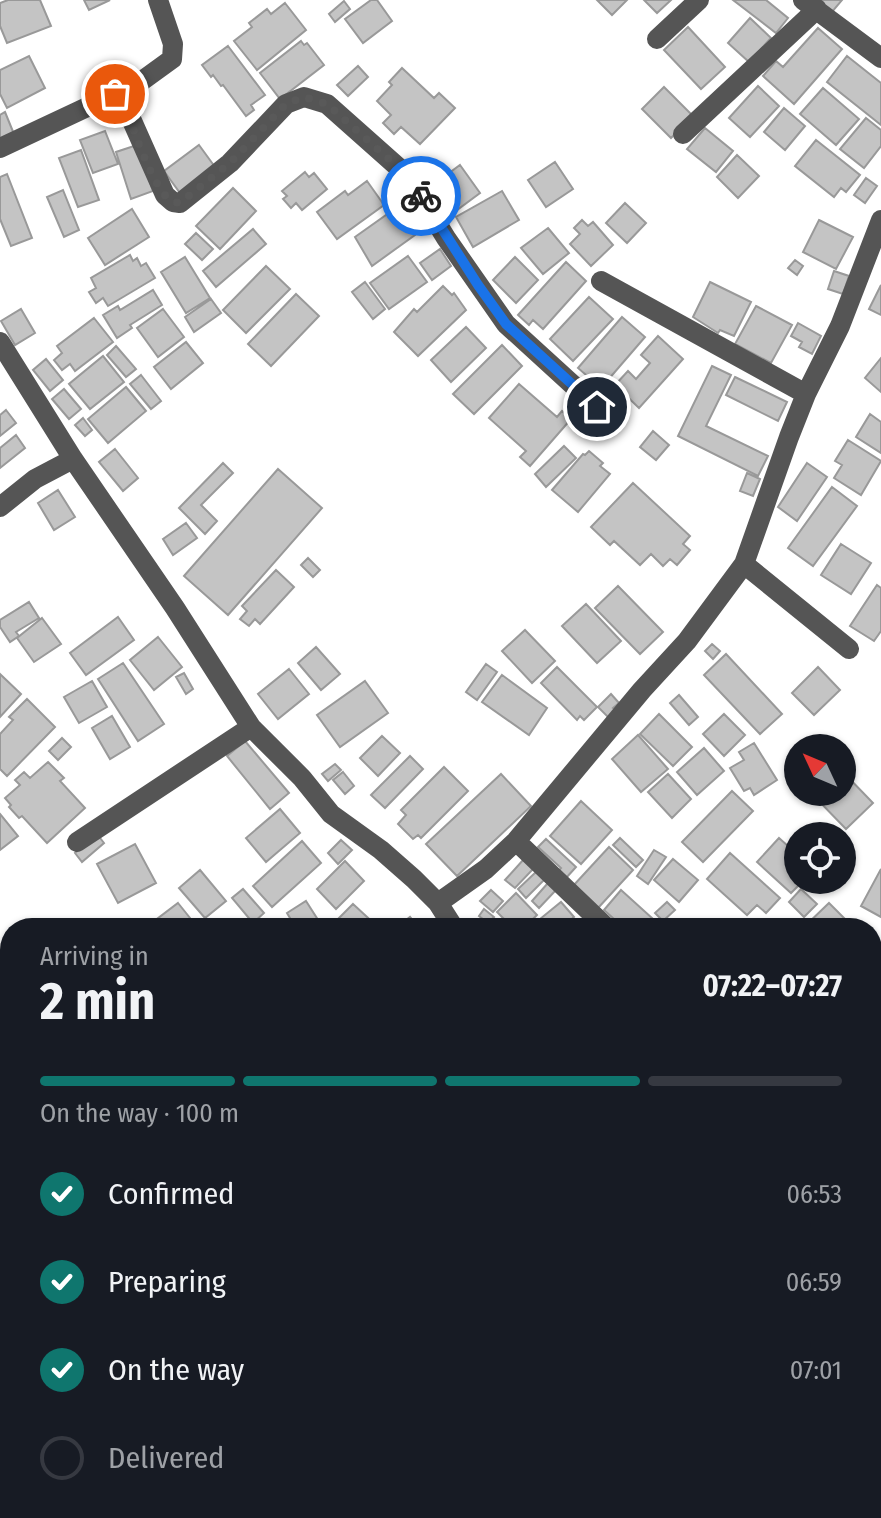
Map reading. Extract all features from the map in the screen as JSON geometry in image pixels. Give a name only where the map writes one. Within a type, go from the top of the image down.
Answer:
[{"type":"street","points":[[121,96],[172,59],[174,53],[158,0]]},
{"type":"street","points":[[657,39],[699,0]]},
{"type":"street","points":[[683,134],[810,5],[881,58]]},
{"type":"street","points":[[0,148],[115,94],[121,96],[156,180],[165,195],[173,202],[180,203],[230,163],[286,104],[304,97],[327,104],[408,176],[446,238],[506,324],[597,407]]},
{"type":"street","points":[[438,903],[486,869],[516,841],[687,641],[744,564],[806,394],[840,326],[881,220]]},
{"type":"street","points":[[601,281],[806,394]]},
{"type":"street","points":[[0,342],[73,459],[175,608],[251,727],[302,778],[331,814],[381,850],[438,903],[448,918]]},
{"type":"street","points":[[0,507],[35,479],[73,459]]},
{"type":"street","points":[[744,564],[849,649]]},
{"type":"street","points":[[77,842],[251,727]]},
{"type":"street","points":[[516,841],[597,918]]},
{"type":"building","points":[[40,0],[51,26],[7,43],[0,26],[0,3]]},
{"type":"building","points":[[84,0],[110,0],[89,10]]},
{"type":"building","points":[[371,0],[377,0],[392,21],[363,43],[345,19]]},
{"type":"building","points":[[597,0],[627,0],[612,15]]},
{"type":"building","points":[[644,0],[671,0],[657,13]]},
{"type":"building","points":[[733,0],[766,0],[788,18],[776,33]]},
{"type":"building","points":[[816,0],[842,0],[832,12]]},
{"type":"building","points":[[344,1],[350,9],[335,22],[329,14]]},
{"type":"building","points":[[285,3],[306,30],[257,70],[234,41],[252,27],[249,23],[267,9],[271,14]]},
{"type":"building","points":[[750,18],[771,38],[749,62],[728,43]]},
{"type":"building","points":[[688,27],[725,67],[701,89],[664,50]]},
{"type":"building","points":[[818,28],[842,49],[794,104],[763,76],[776,61],[783,67]]},
{"type":"building","points":[[301,41],[304,45],[307,43],[324,65],[280,99],[260,73]]},
{"type":"building","points":[[228,46],[265,95],[251,105],[254,110],[246,116],[223,85],[213,75],[211,77],[202,65]]},
{"type":"building","points":[[29,56],[45,88],[7,108],[0,94],[0,70]]},
{"type":"building","points":[[847,56],[881,83],[881,125],[827,82]]},
{"type":"building","points":[[358,66],[368,77],[348,96],[337,85]]},
{"type":"building","points":[[402,68],[434,98],[439,93],[455,108],[420,144],[401,127],[394,134],[383,123],[391,115],[377,101]]},
{"type":"building","points":[[758,86],[779,106],[750,137],[729,118]]},
{"type":"building","points":[[664,87],[693,116],[671,138],[642,109]]},
{"type":"building","points":[[823,88],[859,119],[836,145],[800,114]]},
{"type":"building","points":[[784,108],[805,126],[785,150],[764,132]]},
{"type":"building","points":[[5,112],[16,139],[0,145],[0,115]]},
{"type":"building","points":[[866,118],[881,130],[881,146],[864,168],[840,149]]},
{"type":"building","points":[[705,128],[733,151],[716,172],[687,149]]},
{"type":"building","points":[[105,131],[118,164],[93,173],[80,140]]},
{"type":"building","points":[[816,140],[860,175],[846,192],[841,188],[834,197],[795,166]]},
{"type":"building","points":[[137,145],[153,191],[131,199],[116,152]]},
{"type":"building","points":[[199,145],[215,167],[180,193],[164,171]]},
{"type":"building","points":[[81,150],[99,200],[78,207],[59,158]]},
{"type":"building","points":[[737,155],[759,176],[738,198],[717,177]]},
{"type":"building","points":[[555,162],[573,189],[546,207],[528,180]]},
{"type":"building","points":[[460,165],[480,193],[453,213],[433,185]]},
{"type":"building","points":[[305,172],[309,177],[314,173],[327,189],[302,210],[296,203],[291,208],[283,199],[287,196],[282,191]]},
{"type":"building","points":[[7,174],[32,238],[11,246],[0,219],[0,177]]},
{"type":"building","points":[[866,178],[877,186],[865,203],[854,195]]},
{"type":"building","points":[[367,181],[384,205],[337,239],[317,212],[345,191],[348,195]]},
{"type":"building","points":[[233,188],[256,211],[220,249],[196,226]]},
{"type":"building","points":[[63,190],[79,230],[64,237],[47,197]]},
{"type":"building","points":[[502,191],[519,220],[473,247],[456,217]]},
{"type":"building","points":[[625,203],[646,223],[627,243],[606,223]]},
{"type":"building","points":[[396,208],[415,235],[372,266],[355,237]]},
{"type":"building","points":[[132,209],[149,237],[105,265],[88,238]]},
{"type":"building","points":[[582,220],[588,226],[593,222],[613,245],[591,266],[570,244],[580,234],[574,228]]},
{"type":"building","points":[[819,220],[853,237],[836,269],[803,252]]},
{"type":"building","points":[[548,228],[569,253],[543,274],[521,248]]},
{"type":"building","points":[[253,229],[266,244],[216,287],[203,271]]},
{"type":"building","points":[[196,233],[213,249],[202,260],[185,244]]},
{"type":"building","points":[[440,249],[451,266],[432,280],[420,263]]},
{"type":"building","points":[[130,255],[133,261],[137,258],[141,266],[146,263],[155,278],[108,306],[103,298],[96,303],[89,292],[96,288],[91,278]]},
{"type":"building","points":[[408,256],[427,282],[389,309],[370,283]]},
{"type":"building","points":[[185,257],[210,298],[186,313],[161,272]]},
{"type":"building","points":[[515,257],[538,280],[516,303],[493,280]]},
{"type":"building","points":[[795,260],[803,266],[797,275],[788,268]]},
{"type":"building","points":[[566,262],[586,281],[543,329],[533,320],[529,325],[518,315]]},
{"type":"building","points":[[266,266],[290,289],[246,333],[223,310]]},
{"type":"building","points":[[834,271],[849,276],[843,294],[828,289]]},
{"type":"building","points":[[365,282],[385,309],[373,319],[352,292]]},
{"type":"building","points":[[710,282],[751,302],[734,336],[720,330],[718,333],[693,317]]},
{"type":"building","points":[[881,285],[881,315],[869,309]]},
{"type":"building","points":[[443,286],[452,295],[454,293],[466,310],[418,356],[394,332],[414,309],[417,312]]},
{"type":"building","points":[[153,290],[162,305],[130,325],[132,328],[117,338],[103,315],[118,306],[120,310]]},
{"type":"building","points":[[296,294],[319,316],[271,366],[248,344]]},
{"type":"building","points":[[589,297],[613,319],[573,361],[550,339]]},
{"type":"building","points":[[211,299],[221,313],[194,332],[185,317]]},
{"type":"building","points":[[756,306],[792,325],[771,363],[735,344]]},
{"type":"building","points":[[21,309],[35,333],[15,345],[1,321]]},
{"type":"building","points":[[163,309],[184,337],[158,357],[137,328]]},
{"type":"building","points":[[622,317],[645,337],[601,388],[578,368]]},
{"type":"building","points":[[94,318],[113,342],[75,371],[70,364],[62,370],[54,360],[62,353],[57,346]]},
{"type":"building","points":[[798,323],[821,336],[812,354],[799,347],[802,342],[791,336]]},
{"type":"building","points":[[466,327],[486,348],[451,382],[431,360]]},
{"type":"building","points":[[658,336],[683,359],[639,408],[615,385],[628,371],[636,379],[650,363],[641,355]]},
{"type":"building","points":[[186,342],[203,363],[171,389],[154,367]]},
{"type":"building","points":[[502,345],[522,366],[474,414],[453,394]]},
{"type":"building","points":[[116,346],[136,369],[126,377],[107,355]]},
{"type":"building","points":[[103,356],[124,382],[90,409],[69,384]]},
{"type":"building","points":[[881,358],[881,392],[865,378]]},
{"type":"building","points":[[46,359],[63,380],[50,391],[33,370]]},
{"type":"building","points":[[712,366],[731,375],[706,426],[768,456],[758,476],[678,436]]},
{"type":"building","points":[[141,375],[161,401],[151,409],[130,384]]},
{"type":"building","points":[[735,377],[787,402],[778,421],[726,395]]},
{"type":"building","points":[[519,384],[557,417],[562,411],[571,419],[530,466],[520,457],[526,451],[489,418]]},
{"type":"building","points":[[126,387],[146,411],[108,443],[88,419]]},
{"type":"building","points":[[64,389],[81,409],[69,419],[52,399]]},
{"type":"building","points":[[6,410],[16,423],[0,436],[0,415]]},
{"type":"building","points":[[870,414],[881,422],[881,453],[856,437]]},
{"type":"building","points":[[83,418],[92,430],[85,436],[75,425]]},
{"type":"building","points":[[653,431],[669,445],[656,460],[640,447]]},
{"type":"building","points":[[16,435],[25,448],[0,468],[0,448]]},
{"type":"building","points":[[848,440],[881,461],[861,495],[834,478],[842,465],[835,461]]},
{"type":"building","points":[[564,446],[576,458],[546,487],[535,474]]},
{"type":"building","points":[[115,449],[138,478],[123,491],[99,462]]},
{"type":"building","points":[[589,451],[610,474],[578,512],[552,490]]},
{"type":"building","points":[[223,463],[233,473],[201,505],[217,521],[205,534],[179,508]]},
{"type":"building","points":[[807,463],[827,477],[797,521],[778,507]]},
{"type":"building","points":[[278,469],[322,508],[228,615],[184,576]]},
{"type":"building","points":[[747,473],[760,479],[753,496],[740,491]]},
{"type":"building","points":[[633,483],[690,536],[683,544],[690,550],[677,565],[670,559],[663,566],[651,554],[640,565],[614,541],[610,545],[591,527]]},
{"type":"building","points":[[832,487],[857,506],[813,566],[788,548]]},
{"type":"building","points":[[58,490],[75,517],[54,530],[38,503]]},
{"type":"building","points":[[186,523],[197,538],[173,555],[163,539]]},
{"type":"building","points":[[841,544],[871,563],[851,594],[821,575]]},
{"type":"building","points":[[308,558],[320,570],[313,577],[301,565]]},
{"type":"building","points":[[276,570],[294,587],[260,624],[255,619],[249,626],[240,619],[247,611],[242,606]]},
{"type":"building","points":[[877,585],[881,588],[881,631],[874,641],[850,626]]},
{"type":"building","points":[[618,586],[663,632],[640,654],[595,608]]},
{"type":"building","points":[[29,602],[39,618],[16,632],[19,636],[10,642],[0,627],[0,620]]},
{"type":"building","points":[[586,604],[621,641],[597,663],[562,626]]},
{"type":"building","points":[[118,617],[134,640],[86,675],[70,653]]},
{"type":"building","points":[[42,618],[61,644],[34,662],[17,638]]},
{"type":"building","points":[[525,630],[555,661],[532,683],[502,651]]},
{"type":"building","points":[[158,637],[182,667],[154,690],[130,660]]},
{"type":"building","points":[[712,644],[720,651],[713,659],[705,651]]},
{"type":"building","points":[[316,647],[340,674],[321,690],[298,663]]},
{"type":"building","points":[[726,654],[782,714],[760,734],[704,675]]},
{"type":"building","points":[[123,663],[164,724],[138,741],[98,679]]},
{"type":"building","points":[[486,664],[497,672],[477,700],[466,692]]},
{"type":"building","points":[[557,667],[597,707],[584,720],[580,716],[577,720],[541,683]]},
{"type":"building","points":[[818,667],[840,690],[814,715],[792,693]]},
{"type":"building","points":[[289,669],[309,694],[278,719],[258,694]]},
{"type":"building","points":[[184,673],[193,689],[186,694],[176,677]]},
{"type":"building","points":[[0,674],[21,694],[0,717]]},
{"type":"building","points":[[502,675],[547,708],[529,735],[482,702]]},
{"type":"building","points":[[92,681],[107,707],[79,723],[64,697]]},
{"type":"building","points":[[365,681],[388,713],[340,747],[317,715]]},
{"type":"building","points":[[611,694],[619,703],[613,708],[618,712],[610,719],[598,707]]},
{"type":"building","points":[[679,695],[698,717],[689,725],[670,703]]},
{"type":"building","points":[[27,699],[55,727],[7,776],[0,769],[0,734],[13,720],[9,717]]},
{"type":"building","points":[[659,714],[692,747],[673,766],[640,734]]},
{"type":"building","points":[[724,714],[745,735],[724,756],[703,734]]},
{"type":"building","points":[[112,716],[130,747],[110,759],[92,728]]},
{"type":"building","points":[[638,735],[668,769],[641,792],[612,759]]},
{"type":"building","points":[[382,736],[400,753],[378,776],[360,758]]},
{"type":"building","points":[[62,738],[71,747],[58,760],[49,751]]},
{"type":"building","points":[[245,741],[289,793],[270,809],[227,756]]},
{"type":"building","points":[[754,743],[777,780],[754,795],[750,788],[744,791],[730,768],[744,760],[739,752]]},
{"type":"building","points":[[704,748],[724,771],[697,795],[677,772]]},
{"type":"building","points":[[410,756],[423,769],[385,808],[371,795]]},
{"type":"building","points":[[48,762],[64,778],[60,781],[85,808],[47,843],[22,816],[19,818],[5,798],[20,785],[15,780],[24,772],[30,778]]},
{"type":"building","points":[[335,764],[341,770],[328,781],[322,774]]},
{"type":"building","points":[[444,767],[468,791],[421,838],[418,835],[413,839],[398,824],[406,815],[401,810]]},
{"type":"building","points":[[343,772],[354,786],[345,794],[333,780]]},
{"type":"building","points":[[501,774],[531,806],[457,876],[426,844]]},
{"type":"building","points":[[668,774],[691,799],[672,818],[648,792]]},
{"type":"building","points":[[856,785],[873,803],[853,822],[839,822],[824,806],[856,806]]},
{"type":"building","points":[[732,791],[753,811],[703,862],[682,842]]},
{"type":"building","points":[[581,801],[612,830],[581,864],[550,836]]},
{"type":"building","points":[[280,809],[300,833],[266,862],[246,838]]},
{"type":"building","points":[[0,814],[18,836],[0,850]]},
{"type":"building","points":[[97,834],[104,843],[82,862],[75,853]]},
{"type":"building","points":[[620,838],[643,860],[636,867],[613,845]]},
{"type":"building","points":[[779,838],[784,842],[784,887],[757,862]]},
{"type":"building","points":[[546,839],[576,867],[566,878],[558,871],[561,868],[538,847]]},
{"type":"building","points":[[341,840],[352,850],[338,864],[328,853]]},
{"type":"building","points":[[302,841],[321,863],[272,907],[253,886]]},
{"type":"building","points":[[135,844],[156,883],[118,903],[97,864]]},
{"type":"building","points":[[609,847],[633,870],[598,908],[573,886]]},
{"type":"building","points":[[654,850],[666,857],[648,884],[637,876]]},
{"type":"building","points":[[730,853],[780,898],[766,913],[757,905],[747,915],[707,879]]},
{"type":"building","points":[[524,859],[534,868],[515,888],[505,880]]},
{"type":"building","points":[[673,859],[698,880],[679,902],[654,880]]},
{"type":"building","points":[[345,861],[364,881],[336,909],[317,889]]},
{"type":"building","points":[[881,869],[881,917],[861,906]]},
{"type":"building","points":[[200,870],[226,901],[205,918],[179,888]]},
{"type":"building","points":[[536,872],[544,880],[526,898],[518,889]]},
{"type":"building","points":[[548,883],[556,890],[539,908],[532,901]]},
{"type":"building","points":[[243,889],[264,913],[258,918],[249,918],[232,898]]},
{"type":"building","points":[[491,890],[503,901],[493,912],[480,901]]},
{"type":"building","points":[[621,890],[652,918],[613,918],[604,910]]},
{"type":"building","points":[[516,893],[537,915],[534,918],[503,918],[497,912]]},
{"type":"building","points":[[796,894],[806,894],[817,904],[804,917],[789,902]]},
{"type":"building","points":[[306,901],[317,918],[290,918],[287,913]]},
{"type":"building","points":[[561,902],[574,917],[573,918],[541,918]]},
{"type":"building","points":[[667,902],[675,910],[666,918],[660,918],[655,913]]},
{"type":"building","points":[[178,903],[190,918],[158,918]]},
{"type":"building","points":[[829,903],[844,918],[813,918]]},
{"type":"building","points":[[353,904],[368,918],[339,918]]},
{"type":"building","points":[[484,909],[494,917],[482,918],[479,916]]},
{"type":"way so far","points":[[115,94],[121,96],[156,180],[173,202],[180,203],[230,163],[286,104],[304,97],[327,104],[408,176],[421,196]]},
{"type":"route","points":[[421,196],[446,238],[506,324],[597,407]]}]
